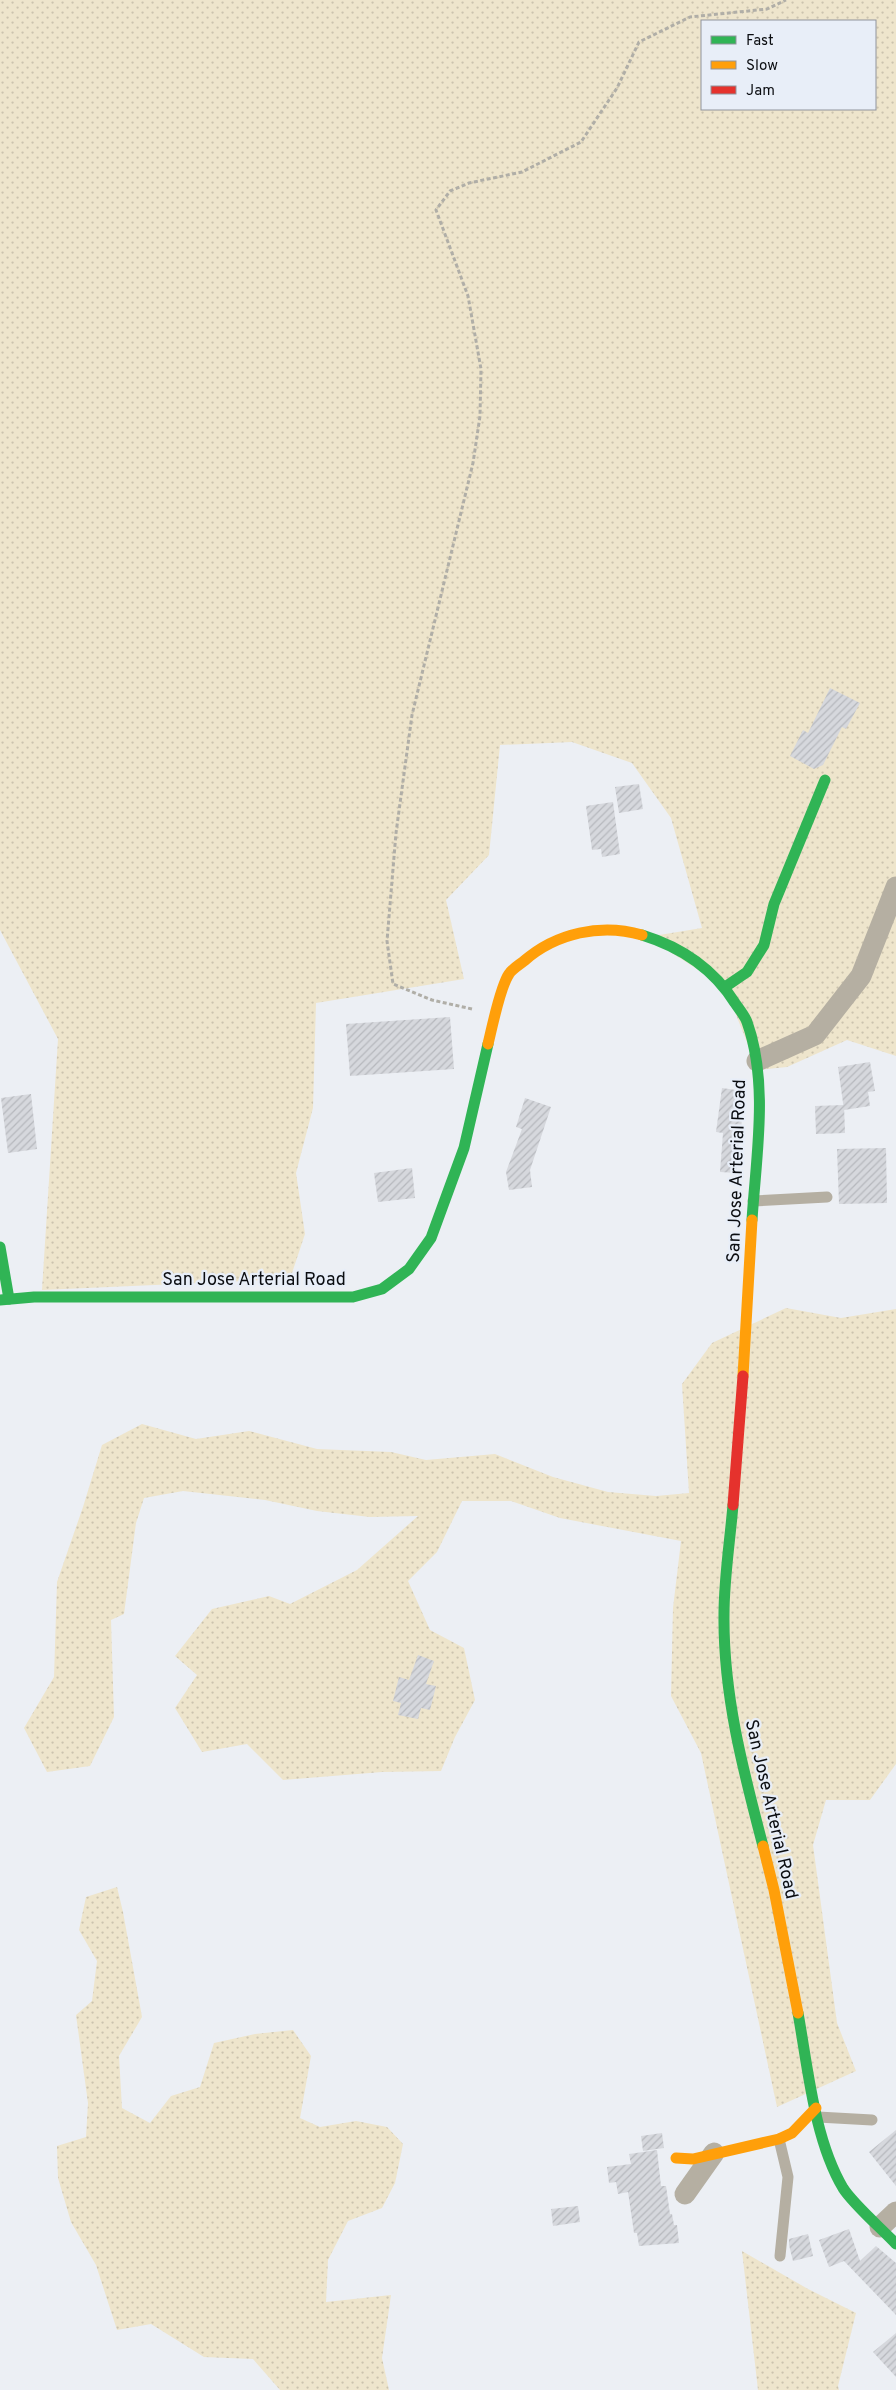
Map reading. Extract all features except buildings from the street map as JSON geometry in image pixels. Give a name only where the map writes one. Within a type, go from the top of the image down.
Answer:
[{"type":"main road","points":[[725,988],[747,972],[764,946],[774,904],[825,780]]},
{"type":"main road","name":"San Jose Arterial Road","points":[[5,1299],[44,1297],[353,1297],[382,1288],[409,1269],[431,1238],[464,1148],[495,1014],[509,974],[540,947],[584,931],[627,931],[667,943],[695,959],[725,988],[747,1021],[757,1061],[759,1104],[742,1392],[724,1614],[727,1673],[739,1753],[774,1890],[817,2112],[829,2157],[844,2189],[896,2244]]},
{"type":"main road","points":[[0,1247],[5,1299]]},
{"type":"main road","points":[[676,2158],[692,2159],[779,2139],[792,2133],[817,2112]]},
{"type":"street","points":[[757,1061],[815,1035],[860,976],[896,887]]},
{"type":"street","points":[[684,2194],[714,2153]]},
{"type":"street","points":[[880,2227],[896,2212]]},
{"type":"lane","points":[[754,1201],[827,1197]]},
{"type":"lane","points":[[817,2112],[872,2120]]},
{"type":"lane","points":[[779,2139],[788,2177],[780,2256]]},
{"type":"path","points":[[495,1014],[432,1000],[393,984],[387,941],[396,834],[412,715],[473,463],[480,416],[481,369],[468,296],[436,210],[450,191],[469,183],[522,172],[581,142],[616,88],[639,42],[690,17],[768,9],[786,0]]},
{"type":"shaded area","points":[[0,0],[896,0],[896,1056],[847,1040],[787,1067],[758,1070],[725,987],[647,937],[702,928],[671,818],[632,763],[572,742],[500,745],[489,855],[446,900],[464,979],[316,1003],[313,1108],[296,1173],[305,1234],[290,1279],[42,1290],[58,1039],[0,930]]},
{"type":"shaded area","points":[[786,1308],[841,1318],[896,1309],[896,1764],[870,1800],[826,1800],[813,1845],[837,2023],[856,2071],[777,2107],[701,1753],[671,1696],[673,1608],[681,1541],[560,1518],[511,1501],[462,1501],[437,1552],[408,1581],[430,1630],[464,1648],[475,1700],[455,1737],[441,1771],[382,1772],[283,1780],[247,1744],[202,1752],[175,1708],[197,1675],[175,1656],[212,1609],[269,1596],[290,1604],[357,1570],[418,1516],[370,1517],[317,1511],[265,1500],[183,1491],[144,1498],[136,1523],[124,1614],[111,1620],[114,1717],[90,1766],[47,1772],[24,1728],[54,1677],[57,1582],[102,1445],[142,1424],[196,1439],[249,1431],[317,1449],[391,1452],[426,1460],[495,1454],[553,1477],[608,1492],[656,1496],[689,1493],[682,1384],[712,1343]]},
{"type":"shaded area","points":[[117,1887],[142,2017],[119,2056],[122,2108],[150,2123],[171,2096],[200,2087],[214,2043],[255,2034],[293,2030],[311,2056],[300,2118],[320,2127],[356,2121],[387,2127],[403,2144],[395,2183],[382,2208],[348,2221],[328,2260],[326,2302],[391,2295],[382,2358],[389,2390],[280,2390],[253,2359],[204,2357],[151,2324],[117,2330],[96,2265],[71,2222],[58,2178],[57,2146],[86,2137],[88,2103],[76,2015],[92,2001],[97,1961],[79,1930],[86,1897]]},
{"type":"shaded area","points":[[742,2251],[808,2289],[856,2313],[838,2386],[839,2390],[758,2390]]},
{"type":"traffic: fast","points":[[725,987],[747,972],[764,945],[774,904],[825,780]]},
{"type":"traffic: fast","points":[[642,935],[670,946],[695,960],[706,969],[717,979],[747,1022],[758,1070],[759,1095],[758,1146],[752,1220]]},
{"type":"traffic: fast","points":[[0,1300],[34,1297],[353,1297],[382,1289],[409,1269],[431,1238],[464,1148],[488,1044]]},
{"type":"traffic: fast","points":[[0,1247],[9,1299]]},
{"type":"traffic: fast","points":[[733,1505],[724,1600],[727,1673],[748,1789],[763,1846]]},
{"type":"traffic: fast","points":[[798,2013],[813,2103],[825,2148],[833,2169],[843,2188],[860,2209],[896,2244]]},
{"type":"traffic: slow","points":[[488,1044],[502,988],[509,974],[537,951],[550,943],[580,933],[611,930],[642,935]]},
{"type":"traffic: slow","points":[[743,1376],[752,1220]]},
{"type":"traffic: slow","points":[[763,1846],[774,1890],[798,2013]]},
{"type":"traffic: slow","points":[[676,2158],[693,2159],[779,2139],[792,2133],[816,2108]]},
{"type":"traffic: jam","points":[[733,1505],[743,1376]]}]
